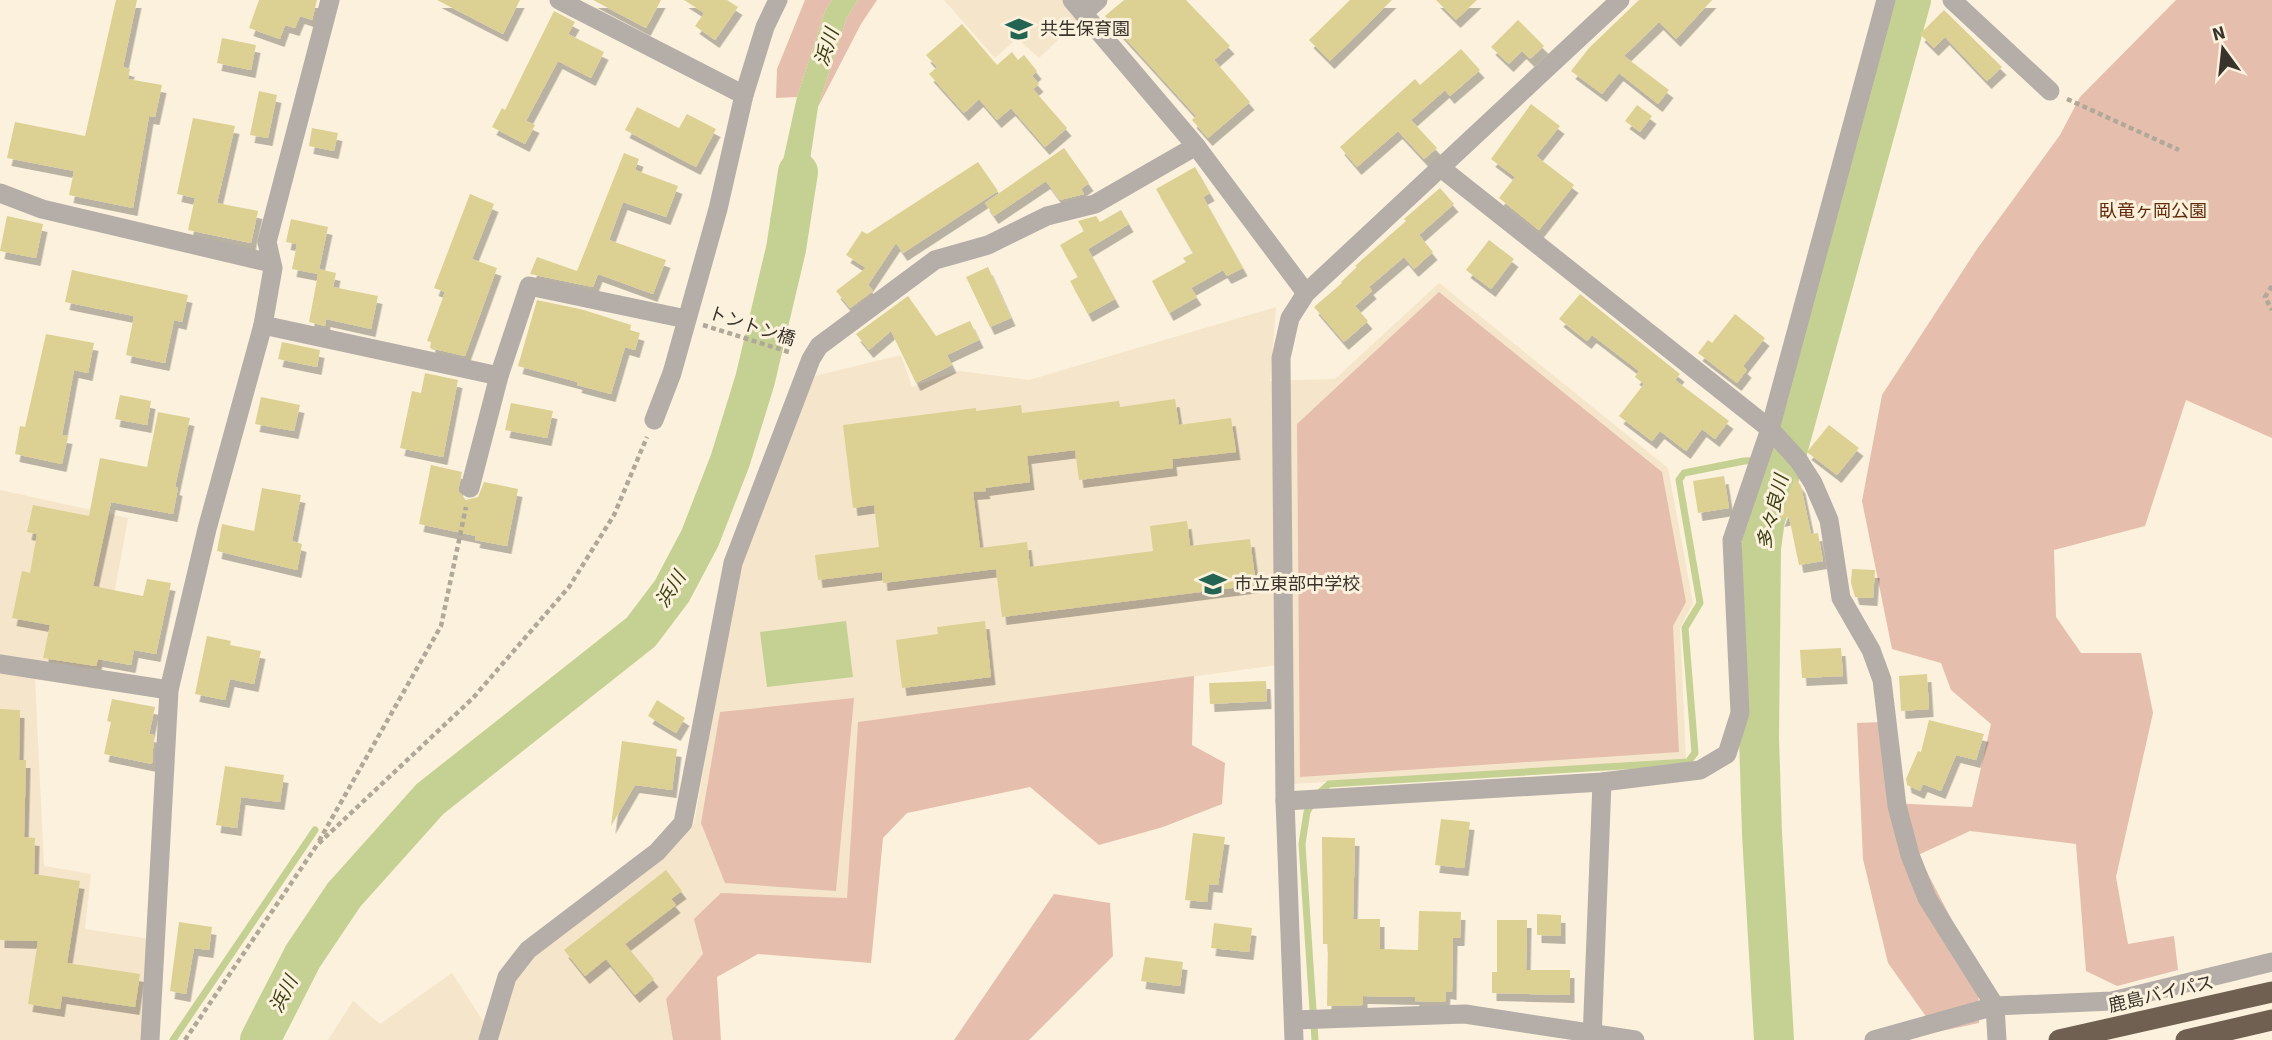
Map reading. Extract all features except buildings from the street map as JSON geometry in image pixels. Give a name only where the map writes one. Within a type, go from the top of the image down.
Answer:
[{"type":"highway","name":"鹿島バイパス","points":[[2059,1040],[2272,992]]},
{"type":"highway","points":[[2186,1040],[2272,1020]]},
{"type":"street","points":[[150,1040],[169,690],[206,529],[263,325],[273,268],[268,242],[330,0]]},
{"type":"street","points":[[559,0],[744,95]]},
{"type":"street","points":[[654,420],[672,373],[718,209],[744,95],[765,27],[778,0]]},
{"type":"street","points":[[1620,0],[1306,293],[1290,318],[1281,358],[1304,800],[1294,1030],[1328,1017],[1465,1014],[1593,1036],[1635,1040]]},
{"type":"street","points":[[1304,800],[1602,782],[1700,770],[1727,754],[1740,713],[1732,540],[1767,438],[1886,0]]},
{"type":"street","points":[[1952,0],[2050,91]]},
{"type":"street","points":[[1084,4],[1196,146],[1306,293]]},
{"type":"street","points":[[488,1040],[507,977],[528,950],[657,852],[683,823],[733,563],[811,359],[819,346],[935,260],[988,245],[1047,216],[1095,204],[1196,146]]},
{"type":"street","points":[[1441,168],[1798,461],[1813,483],[1829,520],[1841,598],[1871,650],[1882,680],[1897,806],[1910,855],[1927,898],[1995,1006],[1997,1040]]},
{"type":"street","points":[[0,193],[42,209],[271,263]]},
{"type":"street","points":[[470,488],[499,376],[529,286],[686,319]]},
{"type":"street","points":[[263,325],[499,376]]},
{"type":"street","points":[[0,664],[169,690]]},
{"type":"street","points":[[1593,1036],[1602,782]]},
{"type":"street","points":[[1874,1040],[1995,1006],[2112,1000],[2272,962]]},
{"type":"path","points":[[2050,91],[2179,150]]},
{"type":"path","points":[[2272,286],[2265,297],[2272,310]]},
{"type":"path","name":"トントン橋","points":[[686,319],[811,359]]},
{"type":"path","points":[[317,845],[473,698],[569,587],[614,515],[654,420]]},
{"type":"path","points":[[185,1040],[317,845],[440,626],[470,488]]},
{"type":"shaded area","name":"共生保育園","points":[[944,0],[1064,0],[1080,19],[1039,58],[1017,38],[995,58]]},
{"type":"shaded area","name":"市立東部中学校","points":[[1439,283],[1668,468],[1693,603],[1680,628],[1686,759],[1293,784],[1293,663],[858,722],[847,899],[720,894],[704,954],[666,999],[673,1040],[328,1040],[353,1001],[380,1024],[452,973],[483,1021],[506,963],[633,863],[694,824],[740,564],[815,376],[901,355],[912,387],[959,371],[1029,380],[1276,307],[1270,381],[1335,379]]},
{"type":"shaded area","points":[[0,490],[128,518],[97,689],[35,679],[44,866],[91,874],[85,929],[150,939],[144,1040],[0,1040]]},
{"type":"green space","points":[[805,0],[832,0],[825,11],[797,97],[776,98],[777,69]]},
{"type":"green space","points":[[858,0],[877,0],[861,24],[818,107],[847,17]]},
{"type":"green space","name":"臥竜ヶ岡公園","points":[[2176,0],[2272,0],[2272,438],[2186,400],[2145,526],[2054,550],[2056,617],[2081,653],[2141,653],[2153,713],[2116,877],[2128,944],[2174,936],[2178,970],[2117,986],[2086,971],[2076,844],[1970,831],[1918,855],[1978,970],[1979,1023],[1937,1032],[1888,963],[1863,859],[1857,723],[1881,722],[1890,803],[1972,807],[1991,724],[1951,690],[1941,663],[1892,649],[1862,501],[1882,395],[1977,249],[2060,135],[2080,97]]},
{"type":"green space","points":[[1439,292],[1662,472],[1686,602],[1673,626],[1679,752],[1300,777],[1297,424]]},
{"type":"green space","points":[[1194,676],[1192,745],[1225,763],[1222,804],[1163,827],[1099,845],[1030,787],[907,813],[883,838],[871,963],[758,954],[717,977],[721,1040],[673,1040],[666,999],[703,954],[694,919],[721,893],[847,898],[858,722]]},
{"type":"green space","points":[[854,698],[836,891],[725,883],[701,823],[720,712]]},
{"type":"green space","points":[[1054,894],[1110,903],[1113,956],[1029,1040],[954,1040]]},
{"type":"water","points":[[832,0],[858,0],[847,17],[818,107],[800,227],[770,220],[797,97],[825,11]]},
{"type":"water","points":[[846,621],[853,677],[767,687],[760,632]]},
{"type":"waterway","name":"多々良川","points":[[1774,1040],[1759,737],[1761,548],[1765,519],[1785,459],[1911,0]]},
{"type":"waterway","name":"浜川","points":[[260,1040],[303,956],[344,895],[430,799],[641,632],[672,591],[700,538],[730,461],[755,380],[786,249],[798,172]]},
{"type":"waterway","points":[[1315,1040],[1302,844],[1307,812],[1316,796],[1329,784],[1688,762],[1695,753],[1685,628],[1700,603],[1679,480],[1684,473],[1744,461],[1785,459]]},
{"type":"waterway","points":[[173,1040],[315,830]]},
{"type":"place","name":"共生保育園","points":[[1019,29]]},
{"type":"place","name":"市立東部中学校","points":[[1213,584]]}]
